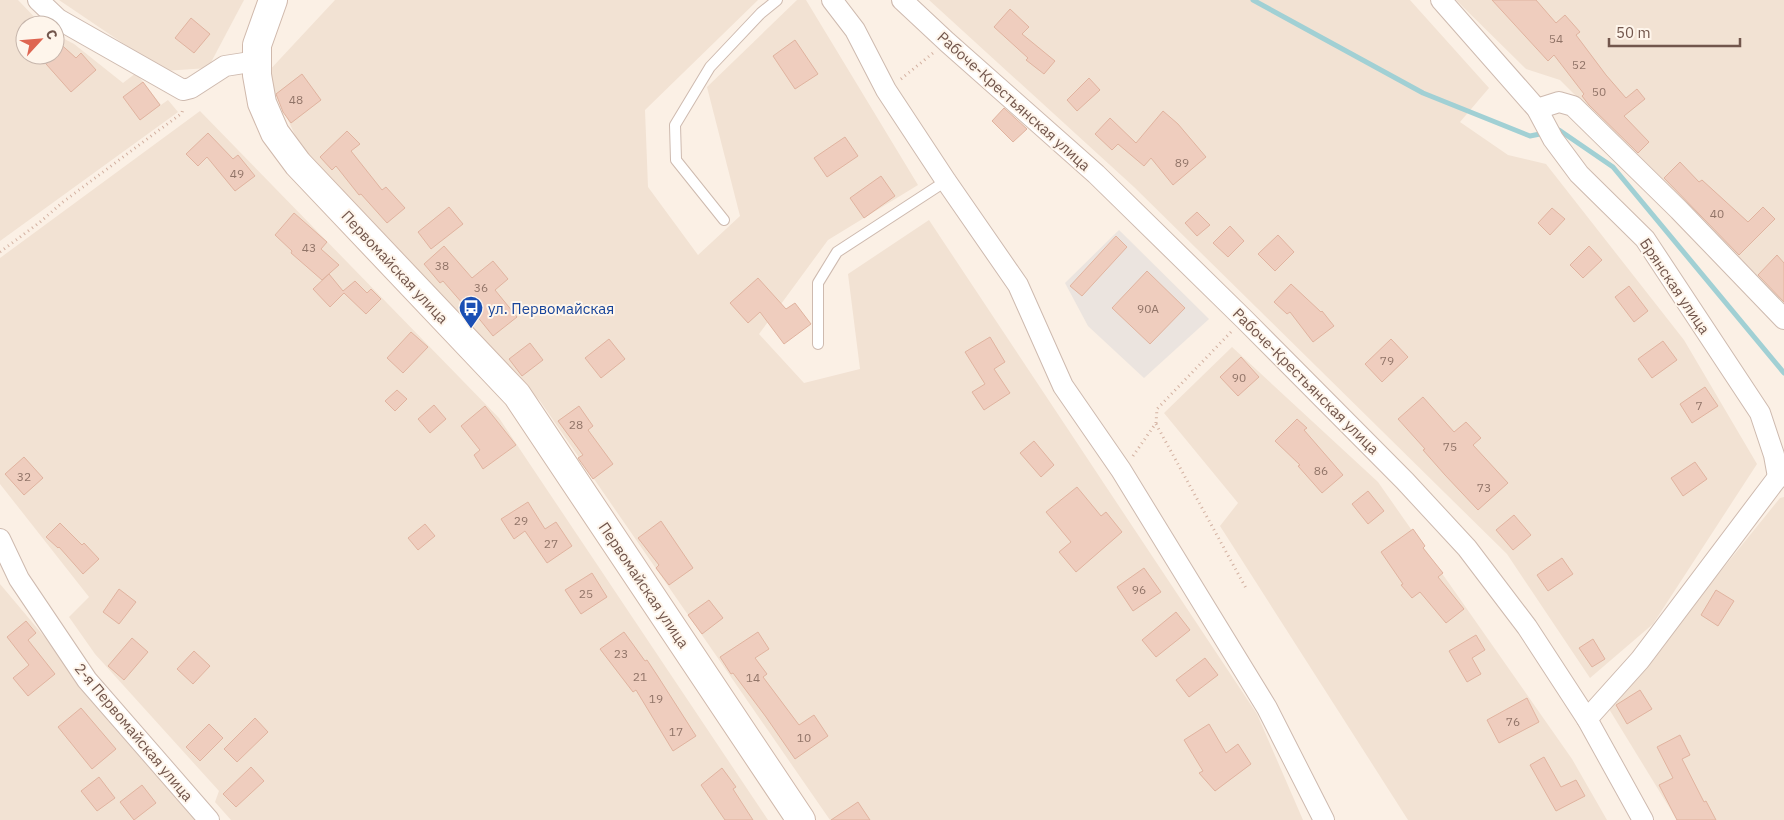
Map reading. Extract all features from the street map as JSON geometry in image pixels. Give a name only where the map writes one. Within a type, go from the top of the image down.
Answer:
[{"type":"street","points":[[38,0],[58,19],[183,90],[191,88],[225,66],[257,61]]},
{"type":"street","name":"Первомайская улица","points":[[273,0],[258,45],[257,61],[262,104],[275,133],[298,164],[517,395],[801,820]]},
{"type":"street","points":[[832,0],[855,30],[886,90],[1018,285],[1063,386],[1121,470],[1267,708],[1324,820]]},
{"type":"street","name":"Рабоче-Крестьянская улица","points":[[902,0],[1096,174],[1244,318],[1405,481],[1467,548],[1527,627],[1587,719],[1643,820]]},
{"type":"street","name":"Брянская улица","points":[[1442,0],[1536,109],[1553,139],[1579,174],[1645,239],[1760,413],[1781,477]]},
{"type":"street","points":[[1536,109],[1559,102],[1573,106],[1679,210],[1784,319]]},
{"type":"street","points":[[1587,719],[1640,660],[1781,477]]},
{"type":"street","name":"2-я Первомайская улица","points":[[0,539],[19,579],[87,680],[209,820]]},
{"type":"lane","points":[[724,220],[676,160],[675,126],[710,67],[761,13],[777,0]]},
{"type":"lane","points":[[818,344],[818,283],[837,252],[946,181]]},
{"type":"path","points":[[886,90],[947,42]]},
{"type":"path","points":[[0,252],[182,113],[183,90]]},
{"type":"path","points":[[1121,470],[1140,447],[1156,423],[1157,410],[1244,318]]},
{"type":"path","points":[[1156,423],[1247,590]]},
{"type":"shaded area","points":[[0,0],[18,0],[32,15],[15,15],[15,65],[65,65],[65,39],[74,44],[123,83],[136,73],[161,105],[168,100],[178,112],[0,241]]},
{"type":"shaded area","points":[[59,0],[244,0],[208,68],[164,71]]},
{"type":"shaded area","points":[[335,0],[758,0],[645,110],[648,187],[698,255],[740,216],[707,87],[797,0],[806,0],[918,185],[828,240],[759,334],[804,383],[860,369],[848,274],[929,220],[1257,714],[1303,820],[830,820],[540,401],[306,158],[266,74]]},
{"type":"shaded area","points":[[929,0],[1410,0],[1489,88],[1460,122],[1508,155],[1546,164],[1684,340],[1757,464],[1653,624],[1590,678],[1507,554],[1134,187]]},
{"type":"shaded area","points":[[1456,0],[1784,0],[1784,304],[1560,80],[1526,69]]},
{"type":"shaded area","points":[[200,111],[499,418],[768,820],[231,820],[215,802],[219,791],[95,654],[69,617],[89,597],[0,484],[0,258]]},
{"type":"shaded area","points":[[1119,230],[1209,319],[1144,378],[1088,326],[1065,283]]},
{"type":"shaded area","points":[[1232,347],[1378,482],[1572,759],[1607,820],[1408,820],[1220,526],[1238,503],[1164,413]]},
{"type":"shaded area","points":[[1784,497],[1784,820],[1677,820],[1609,709],[1780,498]]},
{"type":"shaded area","points":[[0,584],[180,798],[199,820],[0,820]]},
{"type":"building","points":[[1492,0],[1536,0],[1556,23],[1565,15],[1580,32],[1576,35],[1626,98],[1637,89],[1645,99],[1624,116],[1649,142],[1638,153],[1589,105],[1582,96],[1584,94],[1554,55],[1548,61]]},
{"type":"building","points":[[1010,9],[1029,27],[1022,34],[1055,61],[1044,74],[1026,60],[1028,58],[994,27]]},
{"type":"building","points":[[191,18],[210,34],[194,53],[175,38]]},
{"type":"building","points":[[795,40],[818,74],[795,89],[773,56]]},
{"type":"building","points":[[65,48],[76,58],[81,53],[96,70],[71,92],[47,65],[65,65]]},
{"type":"building","points":[[302,74],[321,100],[291,123],[283,112],[276,94]]},
{"type":"building","points":[[1089,78],[1100,90],[1077,111],[1067,100]]},
{"type":"building","points":[[143,82],[160,105],[140,120],[123,97]]},
{"type":"building","points":[[1004,108],[1027,129],[1013,142],[992,121]]},
{"type":"building","points":[[1163,111],[1178,124],[1206,157],[1173,185],[1151,158],[1144,166],[1118,144],[1112,150],[1095,134],[1110,118],[1136,143]]},
{"type":"building","points":[[347,131],[360,144],[351,151],[382,190],[386,187],[405,208],[387,223],[361,194],[359,195],[336,166],[332,170],[320,157]]},
{"type":"building","points":[[208,133],[233,159],[238,155],[255,176],[235,191],[207,157],[198,166],[186,154]]},
{"type":"building","points":[[845,137],[858,156],[827,177],[814,158]]},
{"type":"building","points":[[1680,162],[1699,182],[1702,180],[1748,222],[1763,207],[1775,219],[1739,255],[1664,178]]},
{"type":"building","points":[[881,176],[895,196],[864,218],[850,198]]},
{"type":"building","points":[[449,207],[463,224],[431,249],[418,232]]},
{"type":"building","points":[[1552,208],[1565,219],[1550,235],[1538,223]]},
{"type":"building","points":[[1197,212],[1210,225],[1197,236],[1185,223]]},
{"type":"building","points":[[294,213],[327,242],[321,249],[339,265],[322,280],[291,253],[292,251],[275,235]]},
{"type":"building","points":[[1230,226],[1244,241],[1228,257],[1213,243]]},
{"type":"building","points":[[1278,235],[1294,252],[1275,271],[1258,254]]},
{"type":"building","points":[[1116,236],[1127,247],[1082,296],[1070,286]]},
{"type":"building","points":[[444,246],[472,278],[493,261],[508,279],[495,290],[517,317],[493,336],[472,310],[470,312],[443,281],[440,283],[424,264]]},
{"type":"building","points":[[1589,246],[1602,260],[1583,278],[1570,265]]},
{"type":"building","points":[[1777,255],[1784,263],[1784,302],[1758,275]]},
{"type":"building","points":[[1147,271],[1185,308],[1150,344],[1112,308]]},
{"type":"building","points":[[329,274],[343,291],[355,281],[367,293],[371,289],[381,299],[366,314],[344,293],[330,307],[313,289]]},
{"type":"building","points":[[758,278],[786,309],[795,303],[811,324],[784,344],[760,312],[748,323],[730,303]]},
{"type":"building","points":[[1291,284],[1322,311],[1334,326],[1313,342],[1290,312],[1287,314],[1274,302]]},
{"type":"building","points":[[1629,286],[1648,311],[1634,322],[1615,297]]},
{"type":"building","points":[[411,332],[428,347],[403,373],[387,358]]},
{"type":"building","points":[[990,337],[1005,362],[994,369],[1010,393],[984,410],[972,392],[985,384],[965,352]]},
{"type":"building","points":[[609,339],[625,359],[601,378],[585,358]]},
{"type":"building","points":[[1391,339],[1408,357],[1382,382],[1365,364]]},
{"type":"building","points":[[1663,341],[1677,360],[1652,378],[1638,359]]},
{"type":"building","points":[[530,343],[543,360],[522,376],[509,359]]},
{"type":"building","points":[[1241,357],[1259,377],[1238,396],[1220,377]]},
{"type":"building","points":[[1705,387],[1718,406],[1692,423],[1680,404]]},
{"type":"building","points":[[397,390],[407,399],[395,411],[385,401]]},
{"type":"building","points":[[1423,397],[1454,432],[1466,422],[1481,438],[1473,445],[1508,483],[1478,510],[1423,450],[1425,449],[1398,419]]},
{"type":"building","points":[[434,405],[446,419],[430,433],[418,419]]},
{"type":"building","points":[[485,406],[516,445],[483,469],[474,455],[480,450],[461,426]]},
{"type":"building","points":[[579,406],[593,426],[588,430],[613,464],[593,479],[578,458],[583,455],[558,421]]},
{"type":"building","points":[[1297,419],[1307,428],[1304,430],[1343,475],[1322,493],[1298,466],[1300,465],[1275,441]]},
{"type":"building","points":[[1034,441],[1054,465],[1041,477],[1020,453]]},
{"type":"building","points":[[24,457],[43,478],[24,495],[5,474]]},
{"type":"building","points":[[1695,462],[1707,479],[1683,496],[1671,478]]},
{"type":"building","points":[[1077,487],[1101,516],[1106,512],[1122,532],[1076,572],[1059,552],[1071,542],[1046,512]]},
{"type":"building","points":[[1368,491],[1384,511],[1368,524],[1352,504]]},
{"type":"building","points":[[528,502],[545,529],[556,522],[572,546],[547,563],[525,531],[514,539],[501,519]]},
{"type":"building","points":[[1514,515],[1531,535],[1513,550],[1496,530]]},
{"type":"building","points":[[661,521],[693,568],[669,585],[656,568],[659,565],[638,538]]},
{"type":"building","points":[[60,523],[82,545],[84,543],[99,559],[83,574],[59,547],[46,537]]},
{"type":"building","points":[[425,524],[435,536],[418,550],[408,538]]},
{"type":"building","points":[[1413,529],[1425,546],[1423,548],[1443,573],[1438,577],[1464,609],[1446,623],[1420,592],[1412,598],[1401,585],[1403,584],[1381,552]]},
{"type":"building","points":[[1562,558],[1573,574],[1548,591],[1537,575]]},
{"type":"building","points":[[1144,568],[1161,592],[1133,611],[1117,587]]},
{"type":"building","points":[[592,573],[607,597],[581,614],[565,590]]},
{"type":"building","points":[[119,589],[136,602],[119,624],[103,612]]},
{"type":"building","points":[[1716,590],[1734,601],[1718,626],[1701,615]]},
{"type":"building","points":[[709,600],[723,618],[702,634],[688,615]]},
{"type":"building","points":[[1176,612],[1190,630],[1156,657],[1142,640]]},
{"type":"building","points":[[26,621],[36,633],[28,640],[55,674],[28,696],[13,678],[29,665],[7,637]]},
{"type":"building","points":[[624,632],[645,661],[647,660],[696,736],[673,751],[636,690],[633,692],[600,649]]},
{"type":"building","points":[[758,632],[769,649],[755,658],[767,674],[763,677],[799,725],[814,715],[828,736],[795,759],[766,717],[733,673],[731,674],[720,657]]},
{"type":"building","points":[[1476,635],[1485,650],[1472,658],[1481,674],[1467,682],[1449,651]]},
{"type":"building","points":[[132,638],[148,652],[124,680],[108,666]]},
{"type":"building","points":[[1593,639],[1605,659],[1592,667],[1579,648]]},
{"type":"building","points":[[194,651],[210,666],[193,684],[177,669]]},
{"type":"building","points":[[1205,658],[1218,675],[1189,697],[1176,680]]},
{"type":"building","points":[[1640,690],[1652,709],[1627,724],[1616,705]]},
{"type":"building","points":[[1527,698],[1539,722],[1499,743],[1487,720]]},
{"type":"building","points":[[81,708],[116,749],[92,769],[58,727]]},
{"type":"building","points":[[255,718],[268,732],[237,762],[224,749]]},
{"type":"building","points":[[209,724],[223,738],[200,761],[186,747]]},
{"type":"building","points":[[1209,724],[1226,753],[1238,744],[1251,764],[1215,791],[1199,773],[1203,771],[1184,740]]},
{"type":"building","points":[[1680,735],[1690,755],[1682,759],[1704,802],[1706,801],[1716,820],[1677,820],[1659,785],[1673,778],[1657,747]]},
{"type":"building","points":[[1544,757],[1561,787],[1576,780],[1585,796],[1556,811],[1530,765]]},
{"type":"building","points":[[251,767],[264,781],[236,807],[223,794]]},
{"type":"building","points":[[722,768],[736,787],[733,789],[753,820],[725,820],[701,785]]},
{"type":"building","points":[[99,777],[115,798],[97,811],[81,791]]},
{"type":"building","points":[[142,785],[156,803],[134,820],[120,802]]},
{"type":"building","points":[[858,802],[870,820],[831,820]]},
{"type":"waterway","points":[[1253,0],[1423,93],[1530,136],[1545,133]]},
{"type":"waterway","points":[[1555,131],[1559,130],[1613,167],[1784,373]]},
{"type":"place","name":"ул. Первомайская","points":[[471,329]]}]
